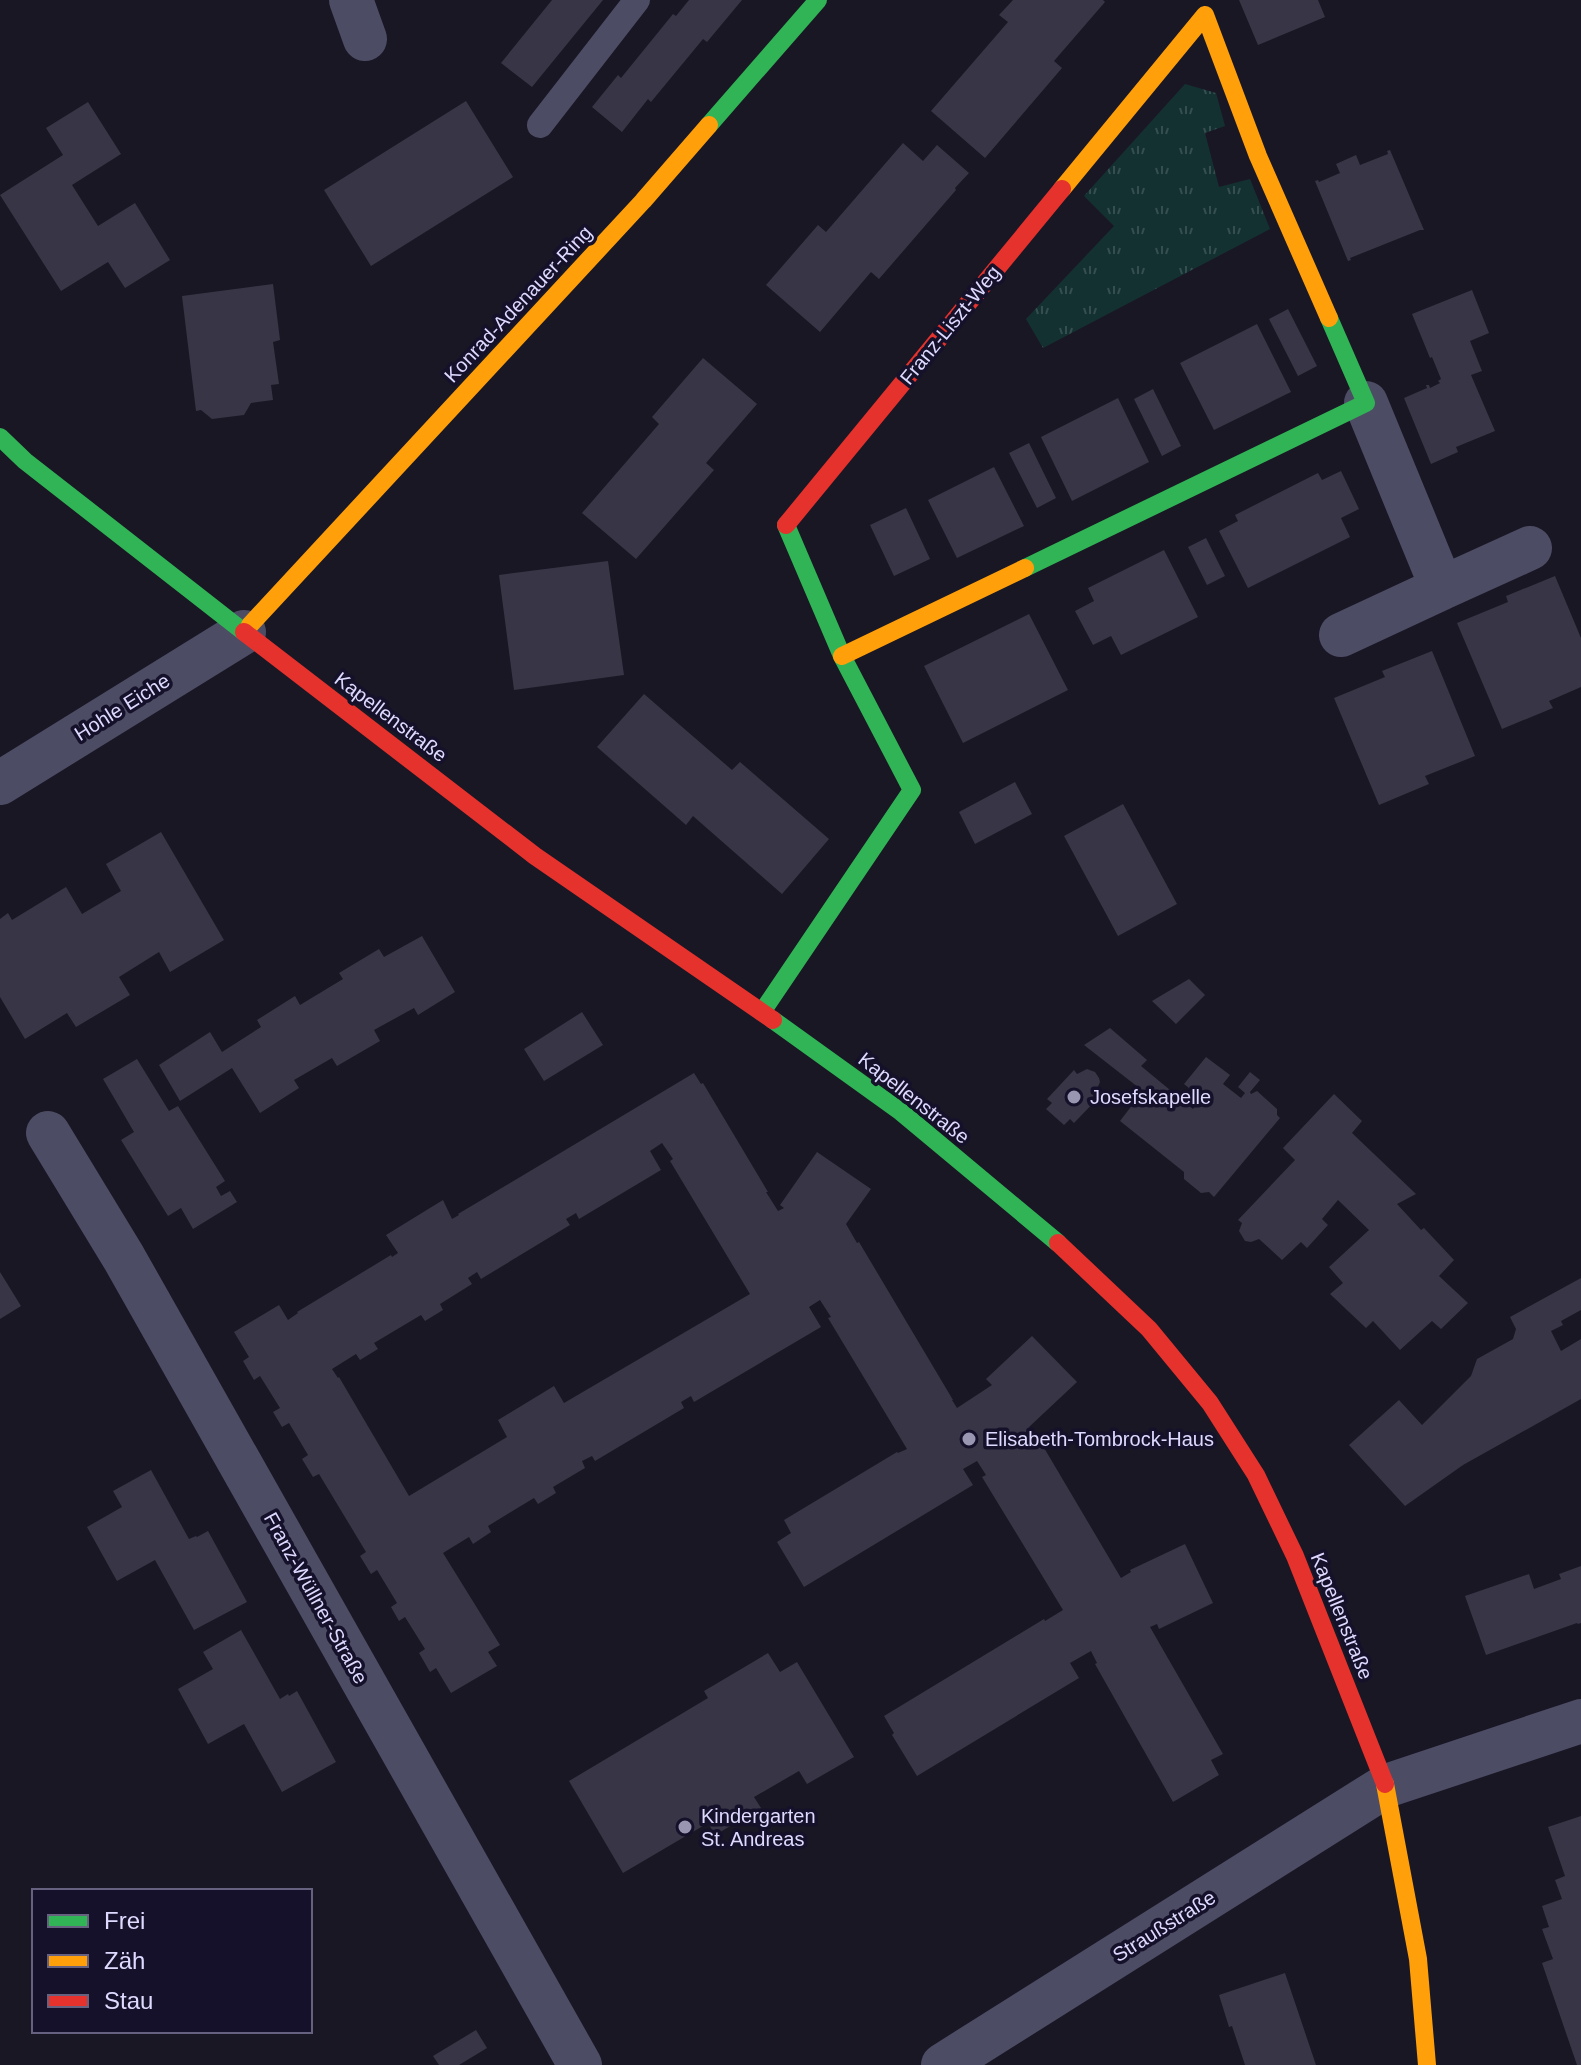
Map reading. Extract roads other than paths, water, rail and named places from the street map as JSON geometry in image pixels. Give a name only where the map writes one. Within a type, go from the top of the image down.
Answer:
[{"type":"main road","name":"Konrad-Adenauer-Ring","points":[[244,632],[643,201],[818,0]]},
{"type":"main road","name":"Franz-Liszt-Weg","points":[[1202,7],[1258,156],[1366,403]]},
{"type":"main road","name":"Franz-Liszt-Weg","points":[[762,1012],[912,790],[842,656],[785,526],[1202,7]]},
{"type":"main road","points":[[842,656],[1366,403]]},
{"type":"main road","name":"Kapellenstraße","points":[[0,437],[25,461],[535,856],[901,1112],[1048,1234],[1149,1329],[1210,1403],[1256,1475],[1295,1556],[1386,1786],[1418,1959],[1427,2065]]},
{"type":"street","name":"Franz-Liszt-Weg","points":[[1366,403],[1442,588]]},
{"type":"street","points":[[1341,635],[1530,548]]},
{"type":"street","name":"Hohle Eiche","points":[[0,783],[244,632]]},
{"type":"street","name":"Franz-Wüllner-Straße","points":[[48,1133],[124,1258],[580,2065]]},
{"type":"street","name":"Straußstraße","points":[[943,2065],[1386,1786],[1581,1721]]},
{"type":"lane","points":[[540,125],[637,0]]},
{"type":"place","name":"Josefskapelle","points":[[1074,1097]]},
{"type":"place","name":"Elisabeth-Tombrock-Haus","points":[[969,1439]]},
{"type":"place","name":"Kindergarten St. Andreas","points":[[685,1827]]}]
